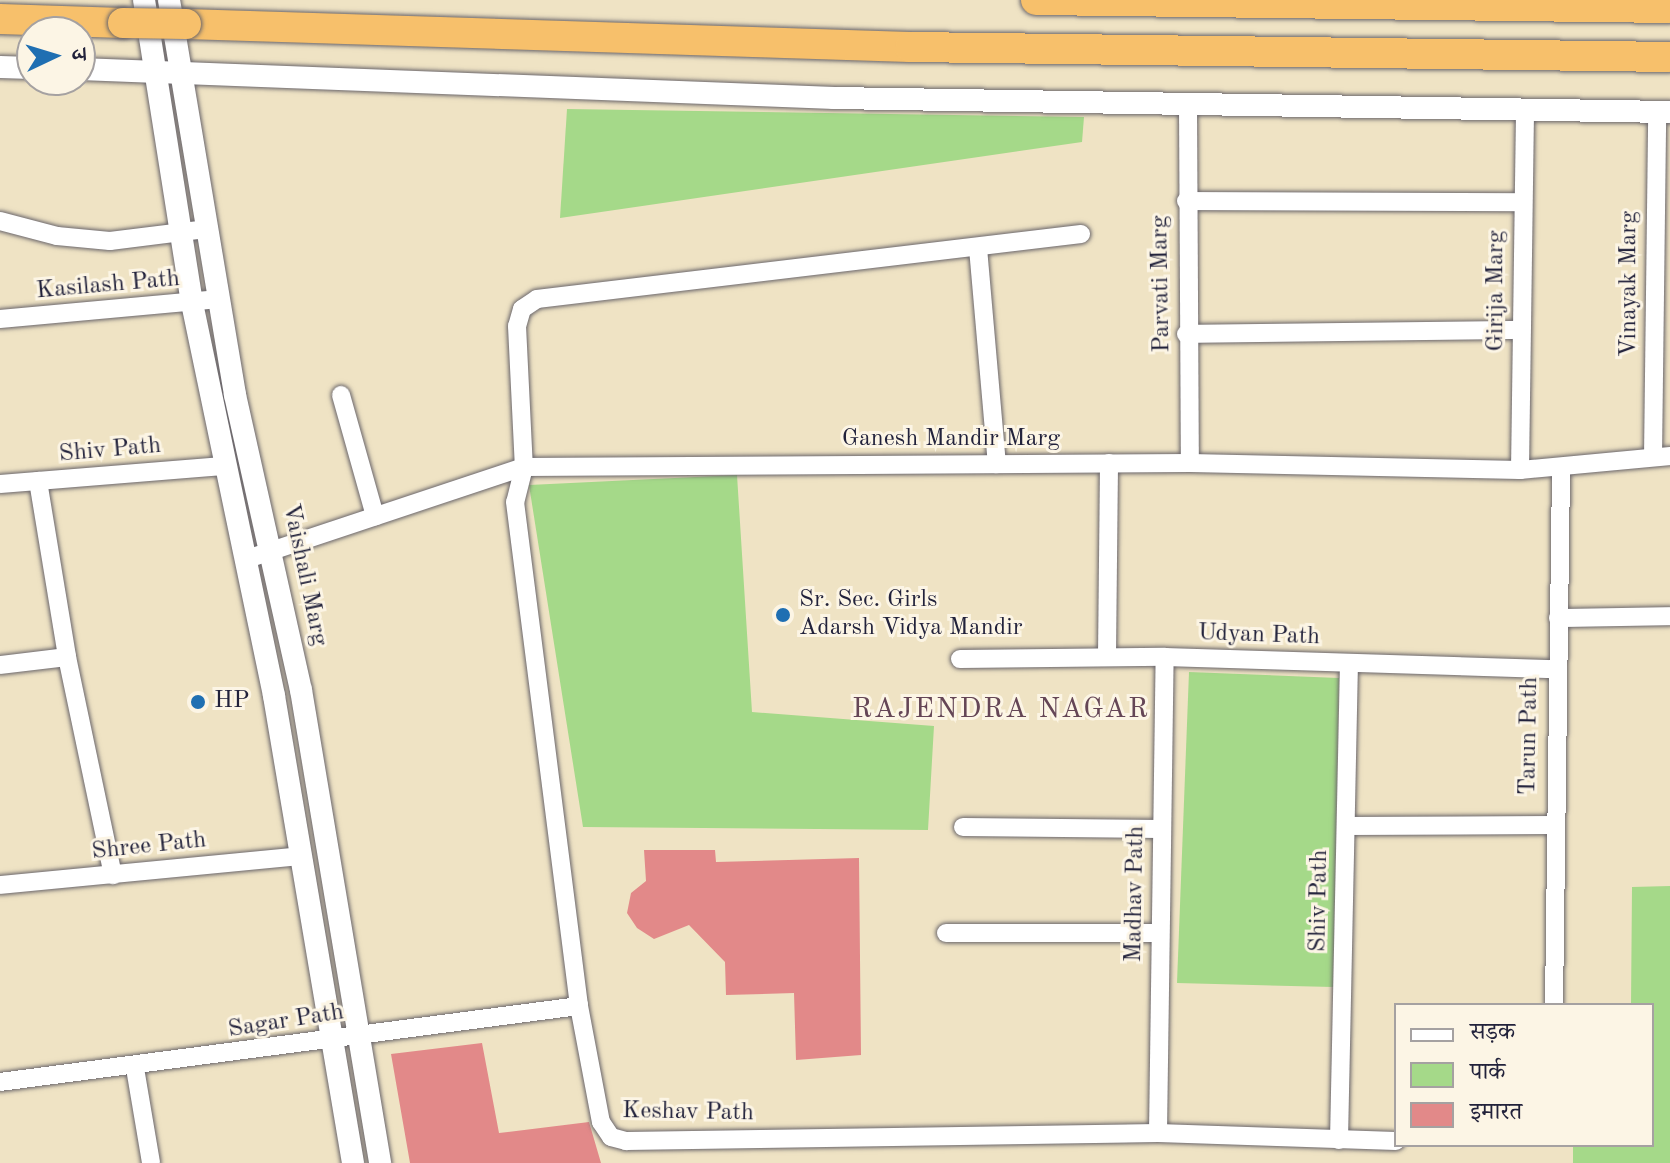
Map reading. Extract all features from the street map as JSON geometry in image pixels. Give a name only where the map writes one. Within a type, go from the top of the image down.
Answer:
[{"type":"highway","points":[[1036,0],[1670,8]]},
{"type":"highway","points":[[0,19],[123,23],[177,12],[910,47],[1670,57]]},
{"type":"street","points":[[144,0],[192,303],[223,466],[247,559],[274,696],[353,1163]]},
{"type":"street","name":"Vaishali Marg","points":[[177,12],[180,74],[235,395],[274,551],[301,690],[380,1163]]},
{"type":"street","points":[[96,70],[834,98],[1664,112]]},
{"type":"street","name":"Parvati Marg","points":[[1188,105],[1186,334],[1190,463]]},
{"type":"street","name":"Girija Marg","points":[[1520,470],[1521,202],[1525,112]]},
{"type":"street","name":"Vinayak Marg","points":[[1662,456],[1664,112]]},
{"type":"street","points":[[1186,201],[1521,202]]},
{"type":"street","points":[[0,221],[57,236],[110,241],[180,235],[207,229]]},
{"type":"street","name":"Keshav Path","points":[[1081,234],[537,299],[522,309],[517,326],[524,467],[515,502],[579,1006],[601,1122],[611,1137],[626,1141],[1158,1133],[1394,1141]]},
{"type":"street","points":[[978,248],[997,464]]},
{"type":"street","name":"Kasilash Path","points":[[0,319],[219,299]]},
{"type":"street","points":[[1186,334],[1521,330]]},
{"type":"street","points":[[341,395],[375,516]]},
{"type":"street","name":"Ganesh Mandir Marg","points":[[247,559],[524,467],[1190,463],[1520,470],[1662,456]]},
{"type":"street","points":[[1107,656],[1109,463]]},
{"type":"street","name":"Shiv Path","points":[[0,484],[223,466]]},
{"type":"street","name":"Tarun Path","points":[[1554,1003],[1555,669],[1561,467]]},
{"type":"street","points":[[38,481],[67,657],[113,875]]},
{"type":"street","points":[[1558,618],[1670,616]]},
{"type":"street","name":"Udyan Path","points":[[960,659],[1107,656],[1555,669]]},
{"type":"street","points":[[0,665],[67,657]]},
{"type":"street","name":"Madhav Path","points":[[1158,1133],[1158,933],[1165,657]]},
{"type":"street","name":"Shiv Path","points":[[1339,1140],[1349,664]]},
{"type":"street","points":[[274,696],[301,690]]},
{"type":"street","points":[[1346,826],[1553,825]]},
{"type":"street","points":[[963,827],[1161,829]]},
{"type":"street","name":"Shree Path","points":[[0,885],[302,856]]},
{"type":"street","points":[[946,933],[1158,933]]},
{"type":"street","name":"Sagar Path","points":[[0,1082],[135,1068],[579,1006]]},
{"type":"street","points":[[135,1068],[151,1163]]},
{"type":"green space","points":[[567,109],[1084,117],[1082,142],[560,218]]},
{"type":"green space","points":[[737,475],[752,712],[934,726],[928,830],[583,827],[529,485]]},
{"type":"green space","points":[[1189,672],[1339,678],[1333,987],[1177,983]]},
{"type":"green space","points":[[1670,886],[1670,1163],[1573,1163],[1573,1147],[1654,1147],[1654,1003],[1631,1003],[1632,887]]},
{"type":"building","points":[[644,850],[715,850],[716,862],[859,858],[861,1055],[796,1060],[794,993],[726,995],[725,962],[689,925],[654,939],[637,928],[627,913],[631,893],[646,881]]},
{"type":"building","points":[[482,1043],[499,1133],[589,1122],[601,1163],[410,1163],[391,1054]]},
{"type":"place","name":"Sr. Sec. Girls Adarsh Vidya Mandir","points":[[783,615]]},
{"type":"place","name":"HP","points":[[198,702]]},
{"type":"district","name":"RAJENDRA NAGAR","points":[[1001,710]]}]
